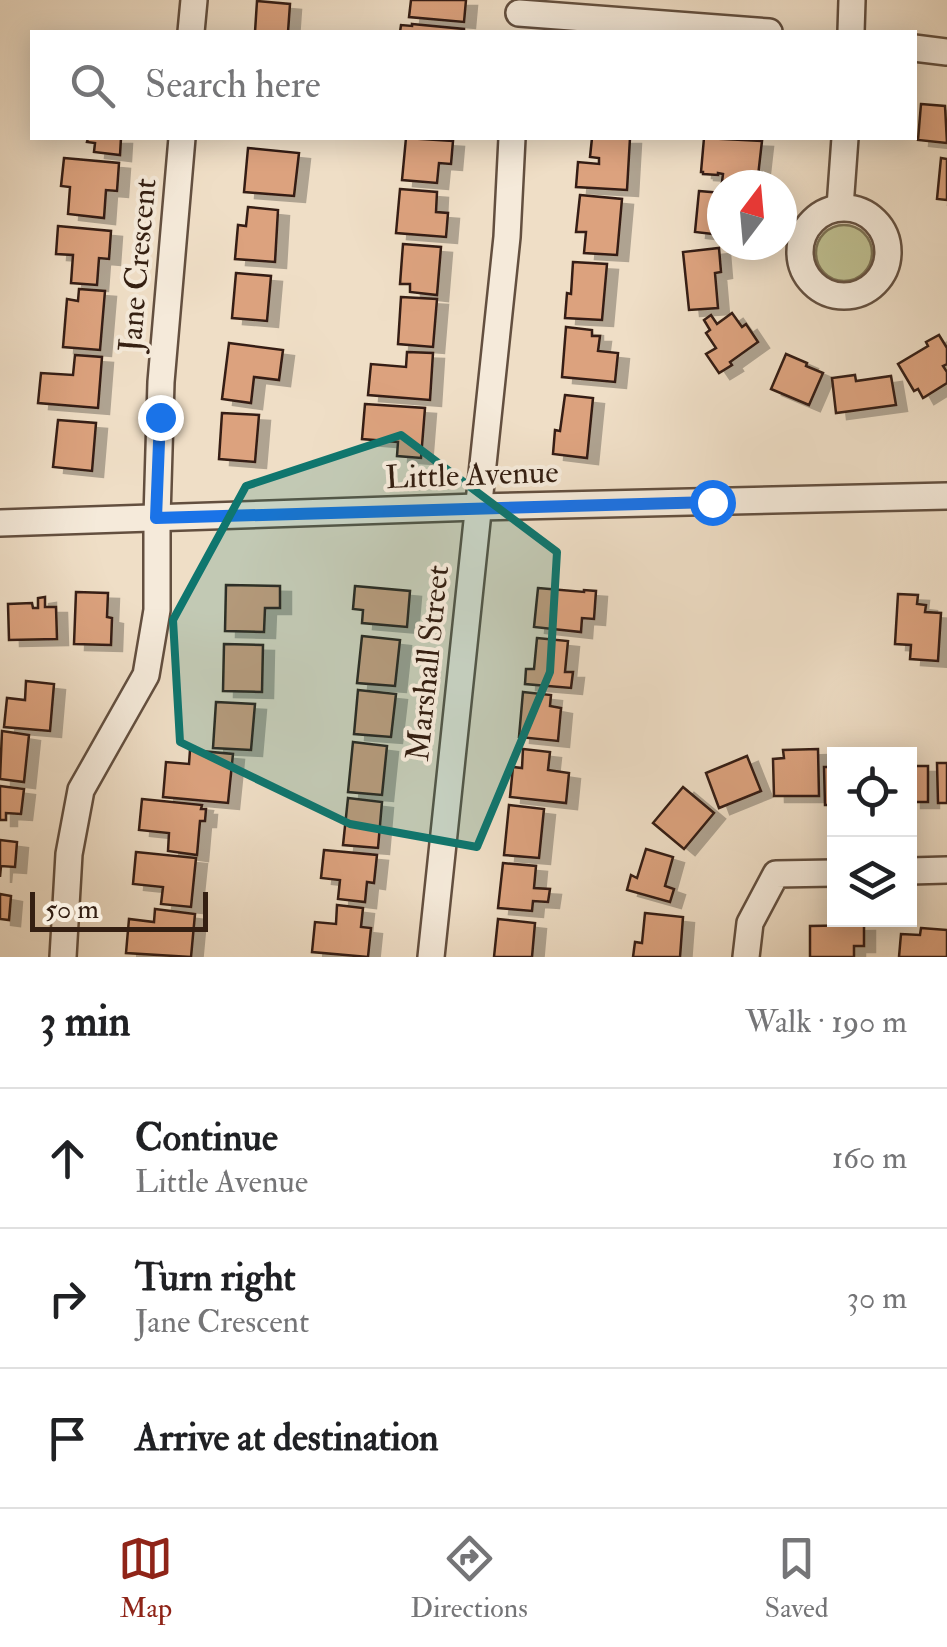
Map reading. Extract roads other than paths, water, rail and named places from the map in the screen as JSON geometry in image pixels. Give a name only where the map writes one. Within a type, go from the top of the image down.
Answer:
[{"type":"street","points":[[191,30],[194,0]]},
{"type":"street","points":[[851,30],[852,0]]},
{"type":"street","points":[[519,15],[740,30]]},
{"type":"street","points":[[917,48],[947,52]]},
{"type":"street","name":"Jane Crescent","points":[[63,957],[69,854],[81,790],[146,675],[157,610],[161,382],[182,140]]},
{"type":"street","name":"Marshall Street","points":[[431,957],[507,237],[512,140]]},
{"type":"street","points":[[840,207],[844,140]]},
{"type":"street","name":"Little Avenue","points":[[0,524],[947,496]]},
{"type":"street","points":[[917,871],[947,870]]},
{"type":"street","points":[[746,957],[750,923],[776,874],[827,873]]}]
